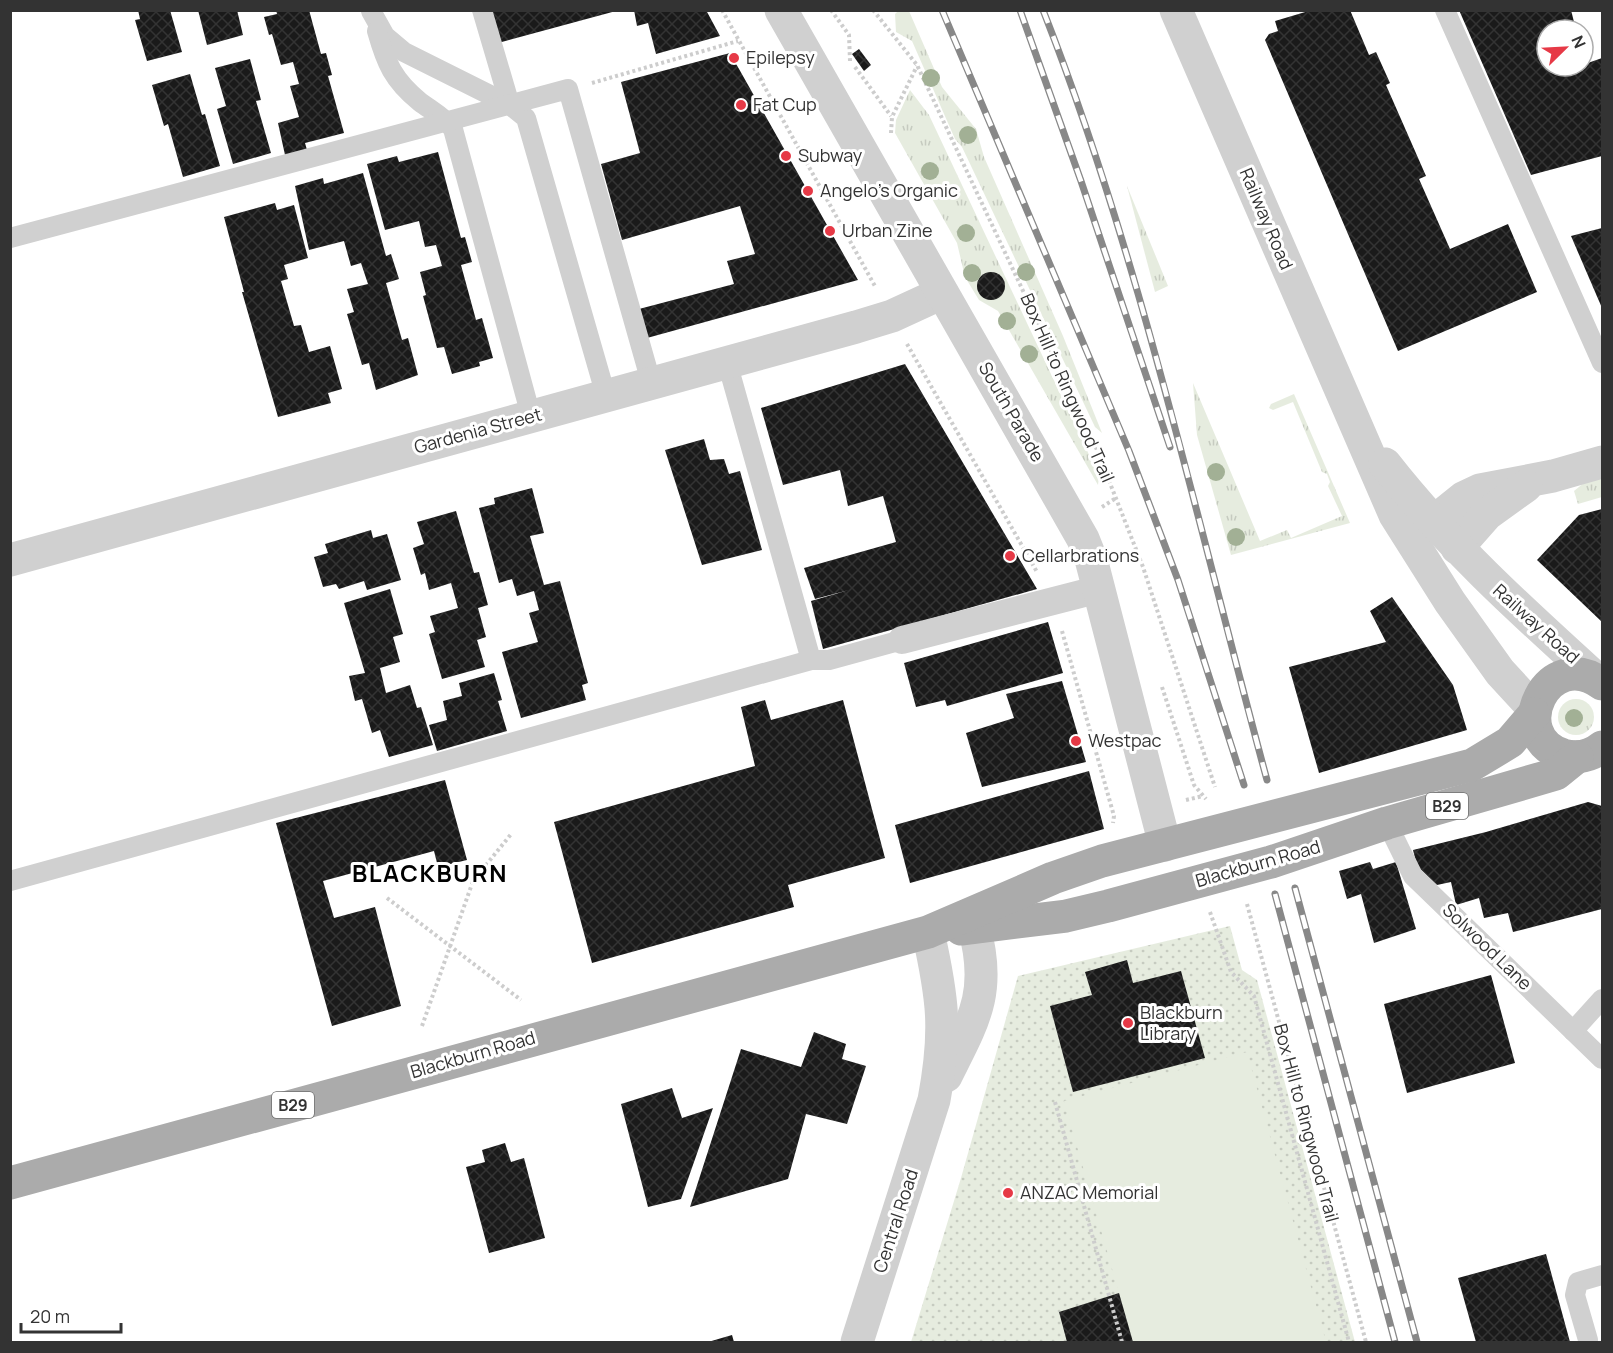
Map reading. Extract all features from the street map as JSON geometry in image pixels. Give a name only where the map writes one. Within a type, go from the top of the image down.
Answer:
[{"type":"main road","name":"B29","points":[[1590,756],[1555,751],[1546,745],[1539,736],[1534,712],[1543,690],[1560,677],[1581,675],[1602,684]]},
{"type":"main road","name":"Blackburn Road","points":[[967,923],[1053,878],[1165,845],[1472,765],[1510,741],[1534,712]]},
{"type":"main road","name":"Blackburn Road","points":[[13,1181],[928,932],[967,923],[1065,916],[1177,887],[1313,850],[1387,823],[1556,774],[1590,756]]},
{"type":"main road","points":[[1165,845],[1177,887]]},
{"type":"street","name":"South Parade","points":[[781,10],[1083,539],[1100,589],[1165,845]]},
{"type":"street","name":"Railway Road","points":[[1176,10],[1385,495],[1421,557],[1500,672],[1534,712]]},
{"type":"street","name":"Gardenia Street","points":[[10,560],[892,316],[942,293]]},
{"type":"street","name":"Railway Road","points":[[1356,428],[1432,523],[1495,587],[1602,684]]},
{"type":"street","points":[[1421,557],[1457,548],[1487,514],[1526,486],[1602,462]]},
{"type":"street","points":[[1421,557],[1432,523],[1462,498],[1480,490],[1553,476]]},
{"type":"street","points":[[902,640],[1100,589]]},
{"type":"street","name":"Central Road","points":[[934,1100],[977,1013],[982,990],[982,966],[967,923]]},
{"type":"street","name":"Central Road","points":[[857,1342],[934,1100],[942,1059],[944,1026],[942,996],[928,932]]},
{"type":"lane","points":[[482,10],[510,105]]},
{"type":"lane","points":[[1445,10],[1602,363]]},
{"type":"lane","points":[[371,11],[385,36],[404,52],[510,105],[521,112],[530,125],[606,396]]},
{"type":"lane","points":[[371,11],[392,74],[419,100],[447,120],[453,129],[531,416]]},
{"type":"lane","points":[[10,238],[568,89],[651,382]]},
{"type":"lane","points":[[727,362],[811,660]]},
{"type":"lane","points":[[10,881],[811,660],[829,660],[902,640]]},
{"type":"lane","name":"Solwood Lane","points":[[1387,823],[1413,876],[1602,1059]]},
{"type":"lane","points":[[1573,1031],[1602,999]]},
{"type":"lane","points":[[1588,1340],[1575,1295],[1578,1282],[1602,1275]]},
{"type":"path","points":[[722,10],[1054,601],[1114,816],[1111,834],[1117,858]]},
{"type":"path","points":[[831,10],[849,35],[850,59],[892,117]]},
{"type":"path","name":"Box Hill to Ringwood Trail","points":[[874,11],[917,65],[1088,429],[1143,567],[1215,787]]},
{"type":"path","points":[[568,89],[738,40]]},
{"type":"path","points":[[1095,512],[1116,498]]},
{"type":"path","points":[[1161,683],[1194,785],[1210,803]]},
{"type":"path","points":[[422,1026],[473,881],[512,833]]},
{"type":"path","points":[[387,898],[521,1000]]},
{"type":"path","name":"Box Hill to Ringwood Trail","points":[[1246,903],[1366,1342]]},
{"type":"path","points":[[1208,906],[1231,972],[1254,996],[1349,1342]]},
{"type":"path","points":[[1055,1102],[1122,1342]]},
{"type":"green space","points":[[898,11],[909,11],[942,87],[976,129],[984,157],[1063,336],[1102,433],[1095,427],[962,147],[955,139],[912,41],[896,32],[895,14]]},
{"type":"green space","points":[[910,90],[929,115],[1099,476],[1098,485],[998,311],[979,300],[965,277],[957,243],[895,133],[896,120]]},
{"type":"green space","points":[[1127,186],[1168,286],[1155,292]]},
{"type":"green space","points":[[1193,383],[1260,541],[1287,530],[1291,538],[1342,516],[1328,486],[1330,482],[1327,474],[1322,472],[1293,402],[1273,410],[1269,408],[1271,404],[1294,394],[1350,523],[1231,555],[1197,435]]},
{"type":"green space","points":[[1602,476],[1602,497],[1578,504],[1574,491],[1585,482]]},
{"type":"green space","points":[[1576,699],[1589,704],[1594,717],[1589,730],[1576,735],[1563,730],[1558,717],[1563,704]]},
{"type":"green space","points":[[1230,926],[1242,970],[1257,980],[1355,1342],[911,1342],[961,1178],[1018,976]]},
{"type":"green space","points":[[1247,1052],[1326,1342],[1133,1342],[1064,1101]]},
{"type":"building","points":[[138,10],[170,10],[182,52],[147,61],[135,20],[140,19]]},
{"type":"building","points":[[198,10],[237,10],[243,35],[207,45]]},
{"type":"building","points":[[276,10],[309,10],[321,54],[326,53],[332,75],[328,76],[344,133],[305,143],[307,150],[285,155],[278,123],[299,117],[290,86],[299,84],[293,62],[281,65],[272,34],[269,35],[264,17],[277,14]]},
{"type":"building","points":[[488,10],[616,10],[616,11],[498,43]]},
{"type":"building","points":[[634,10],[706,10],[720,36],[656,54],[648,23],[637,26]]},
{"type":"building","points":[[1312,10],[1350,10],[1369,55],[1376,52],[1390,83],[1386,85],[1426,176],[1419,179],[1450,249],[1508,224],[1537,292],[1398,351],[1265,40],[1269,34],[1278,31],[1275,21]]},
{"type":"building","points":[[1459,10],[1571,10],[1573,18],[1535,18],[1535,78],[1595,78],[1595,60],[1602,58],[1602,156],[1531,175]]},
{"type":"building","points":[[859,49],[871,65],[864,71],[852,54]]},
{"type":"building","points":[[730,53],[858,280],[647,338],[639,309],[734,284],[727,261],[755,254],[740,206],[622,240],[601,164],[640,153],[621,82]]},
{"type":"building","points":[[250,59],[261,100],[256,101],[271,153],[233,164],[217,109],[226,106],[215,68]]},
{"type":"building","points":[[190,74],[202,115],[205,114],[220,166],[183,177],[168,124],[164,126],[152,85]]},
{"type":"building","points":[[438,152],[461,238],[465,237],[472,262],[461,265],[476,320],[482,318],[493,358],[479,362],[480,366],[452,374],[444,347],[437,348],[423,296],[426,295],[420,272],[442,266],[436,245],[425,247],[419,221],[385,230],[367,164],[397,156],[399,162]]},
{"type":"building","points":[[363,173],[386,256],[391,254],[399,279],[386,283],[402,340],[408,338],[418,375],[376,390],[369,363],[362,365],[347,314],[354,312],[347,289],[368,284],[361,263],[351,266],[344,241],[309,250],[295,186],[323,178],[324,184]]},
{"type":"building","points":[[275,203],[277,210],[294,205],[308,258],[284,265],[288,279],[281,281],[294,326],[301,325],[309,352],[330,346],[342,389],[328,393],[331,403],[278,417],[242,292],[244,292],[224,217]]},
{"type":"building","points":[[1602,228],[1602,308],[1571,236]]},
{"type":"building","points":[[991,272],[1001,276],[1005,286],[1001,296],[991,300],[981,296],[977,286],[981,276]]},
{"type":"building","points":[[905,364],[1037,589],[823,649],[811,601],[849,590],[815,599],[804,568],[896,542],[883,496],[848,506],[840,470],[783,485],[761,408]]},
{"type":"building","points":[[704,439],[710,460],[724,459],[729,474],[740,471],[762,550],[702,565],[665,450]]},
{"type":"building","points":[[532,488],[544,533],[530,536],[544,585],[560,581],[588,683],[582,685],[586,700],[521,718],[502,652],[538,642],[529,613],[539,610],[534,591],[517,596],[512,579],[499,583],[479,508],[495,504],[494,498]]},
{"type":"building","points":[[1602,509],[1602,622],[1537,560],[1579,515]]},
{"type":"building","points":[[456,511],[474,573],[479,572],[488,605],[478,608],[486,637],[477,640],[485,667],[442,679],[429,634],[435,632],[430,616],[458,608],[451,583],[429,590],[425,573],[421,575],[413,548],[424,544],[417,522]]},
{"type":"building","points":[[371,530],[373,538],[387,534],[401,580],[367,590],[364,581],[339,589],[336,584],[323,587],[314,557],[328,553],[325,544]]},
{"type":"building","points":[[390,589],[403,634],[393,637],[400,662],[380,668],[386,693],[410,685],[417,708],[421,707],[433,745],[389,757],[380,730],[372,733],[362,699],[355,701],[349,676],[365,673],[344,603]]},
{"type":"building","points":[[1392,597],[1453,685],[1467,730],[1319,773],[1289,667],[1386,642],[1370,611]]},
{"type":"building","points":[[1048,622],[1063,673],[947,706],[945,700],[916,707],[904,663]]},
{"type":"building","points":[[494,673],[502,700],[498,701],[507,731],[437,751],[429,725],[447,720],[443,701],[462,696],[459,683]]},
{"type":"building","points":[[1062,681],[1086,762],[982,787],[966,733],[1014,718],[1006,694]]},
{"type":"building","points":[[765,700],[771,720],[843,700],[885,858],[788,885],[794,907],[592,963],[554,822],[755,766],[741,707]]},
{"type":"building","points":[[1089,771],[1104,829],[910,883],[895,825]]},
{"type":"building","points":[[445,780],[467,860],[438,867],[434,851],[323,881],[334,918],[375,907],[401,1006],[332,1026],[276,823]]},
{"type":"building","points":[[1588,802],[1602,806],[1602,909],[1513,932],[1508,913],[1484,918],[1479,898],[1456,905],[1451,882],[1437,885],[1417,866],[1413,850],[1486,832]]},
{"type":"building","points":[[1370,862],[1373,869],[1396,862],[1416,929],[1374,943],[1361,894],[1347,899],[1339,871]]},
{"type":"building","points":[[1127,960],[1133,983],[1181,971],[1205,1058],[1073,1092],[1050,1006],[1092,995],[1085,972]]},
{"type":"building","points":[[1491,975],[1515,1063],[1407,1093],[1384,1004]]},
{"type":"building","points":[[814,1032],[846,1044],[842,1059],[866,1066],[847,1124],[806,1114],[788,1179],[690,1207],[741,1049],[801,1067]]},
{"type":"building","points":[[672,1088],[682,1118],[713,1108],[681,1199],[648,1207],[621,1104]]},
{"type":"building","points":[[505,1143],[511,1162],[524,1158],[545,1238],[489,1253],[466,1167],[485,1162],[482,1150]]},
{"type":"building","points":[[1546,1254],[1570,1342],[1476,1342],[1458,1278]]},
{"type":"building","points":[[1119,1293],[1133,1342],[1067,1342],[1059,1312]]},
{"type":"building","points":[[732,1335],[734,1342],[708,1342]]},
{"type":"railway","points":[[942,10],[1129,451],[1178,580],[1244,785]]},
{"type":"railway","points":[[1020,10],[1081,181],[1170,447]]},
{"type":"railway","points":[[1043,10],[1110,199],[1138,295],[1166,392],[1267,780]]},
{"type":"railway","points":[[1295,888],[1417,1342]]},
{"type":"railway","points":[[1275,894],[1395,1342]]},
{"type":"place","name":"Epilepsy","points":[[734,58]]},
{"type":"place","name":"Fat Cup","points":[[741,105]]},
{"type":"place","name":"Subway","points":[[786,156]]},
{"type":"place","name":"Angelo's Organic","points":[[808,191]]},
{"type":"place","name":"Urban Zine","points":[[830,231]]},
{"type":"place","name":"Cellarbrations","points":[[1010,556]]},
{"type":"place","name":"Westpac","points":[[1076,741]]},
{"type":"place","name":"Blackburn Library","points":[[1128,1023]]},
{"type":"place","name":"ANZAC Memorial","points":[[1008,1193]]},
{"type":"district","name":"BLACKBURN","points":[[430,874]]}]
